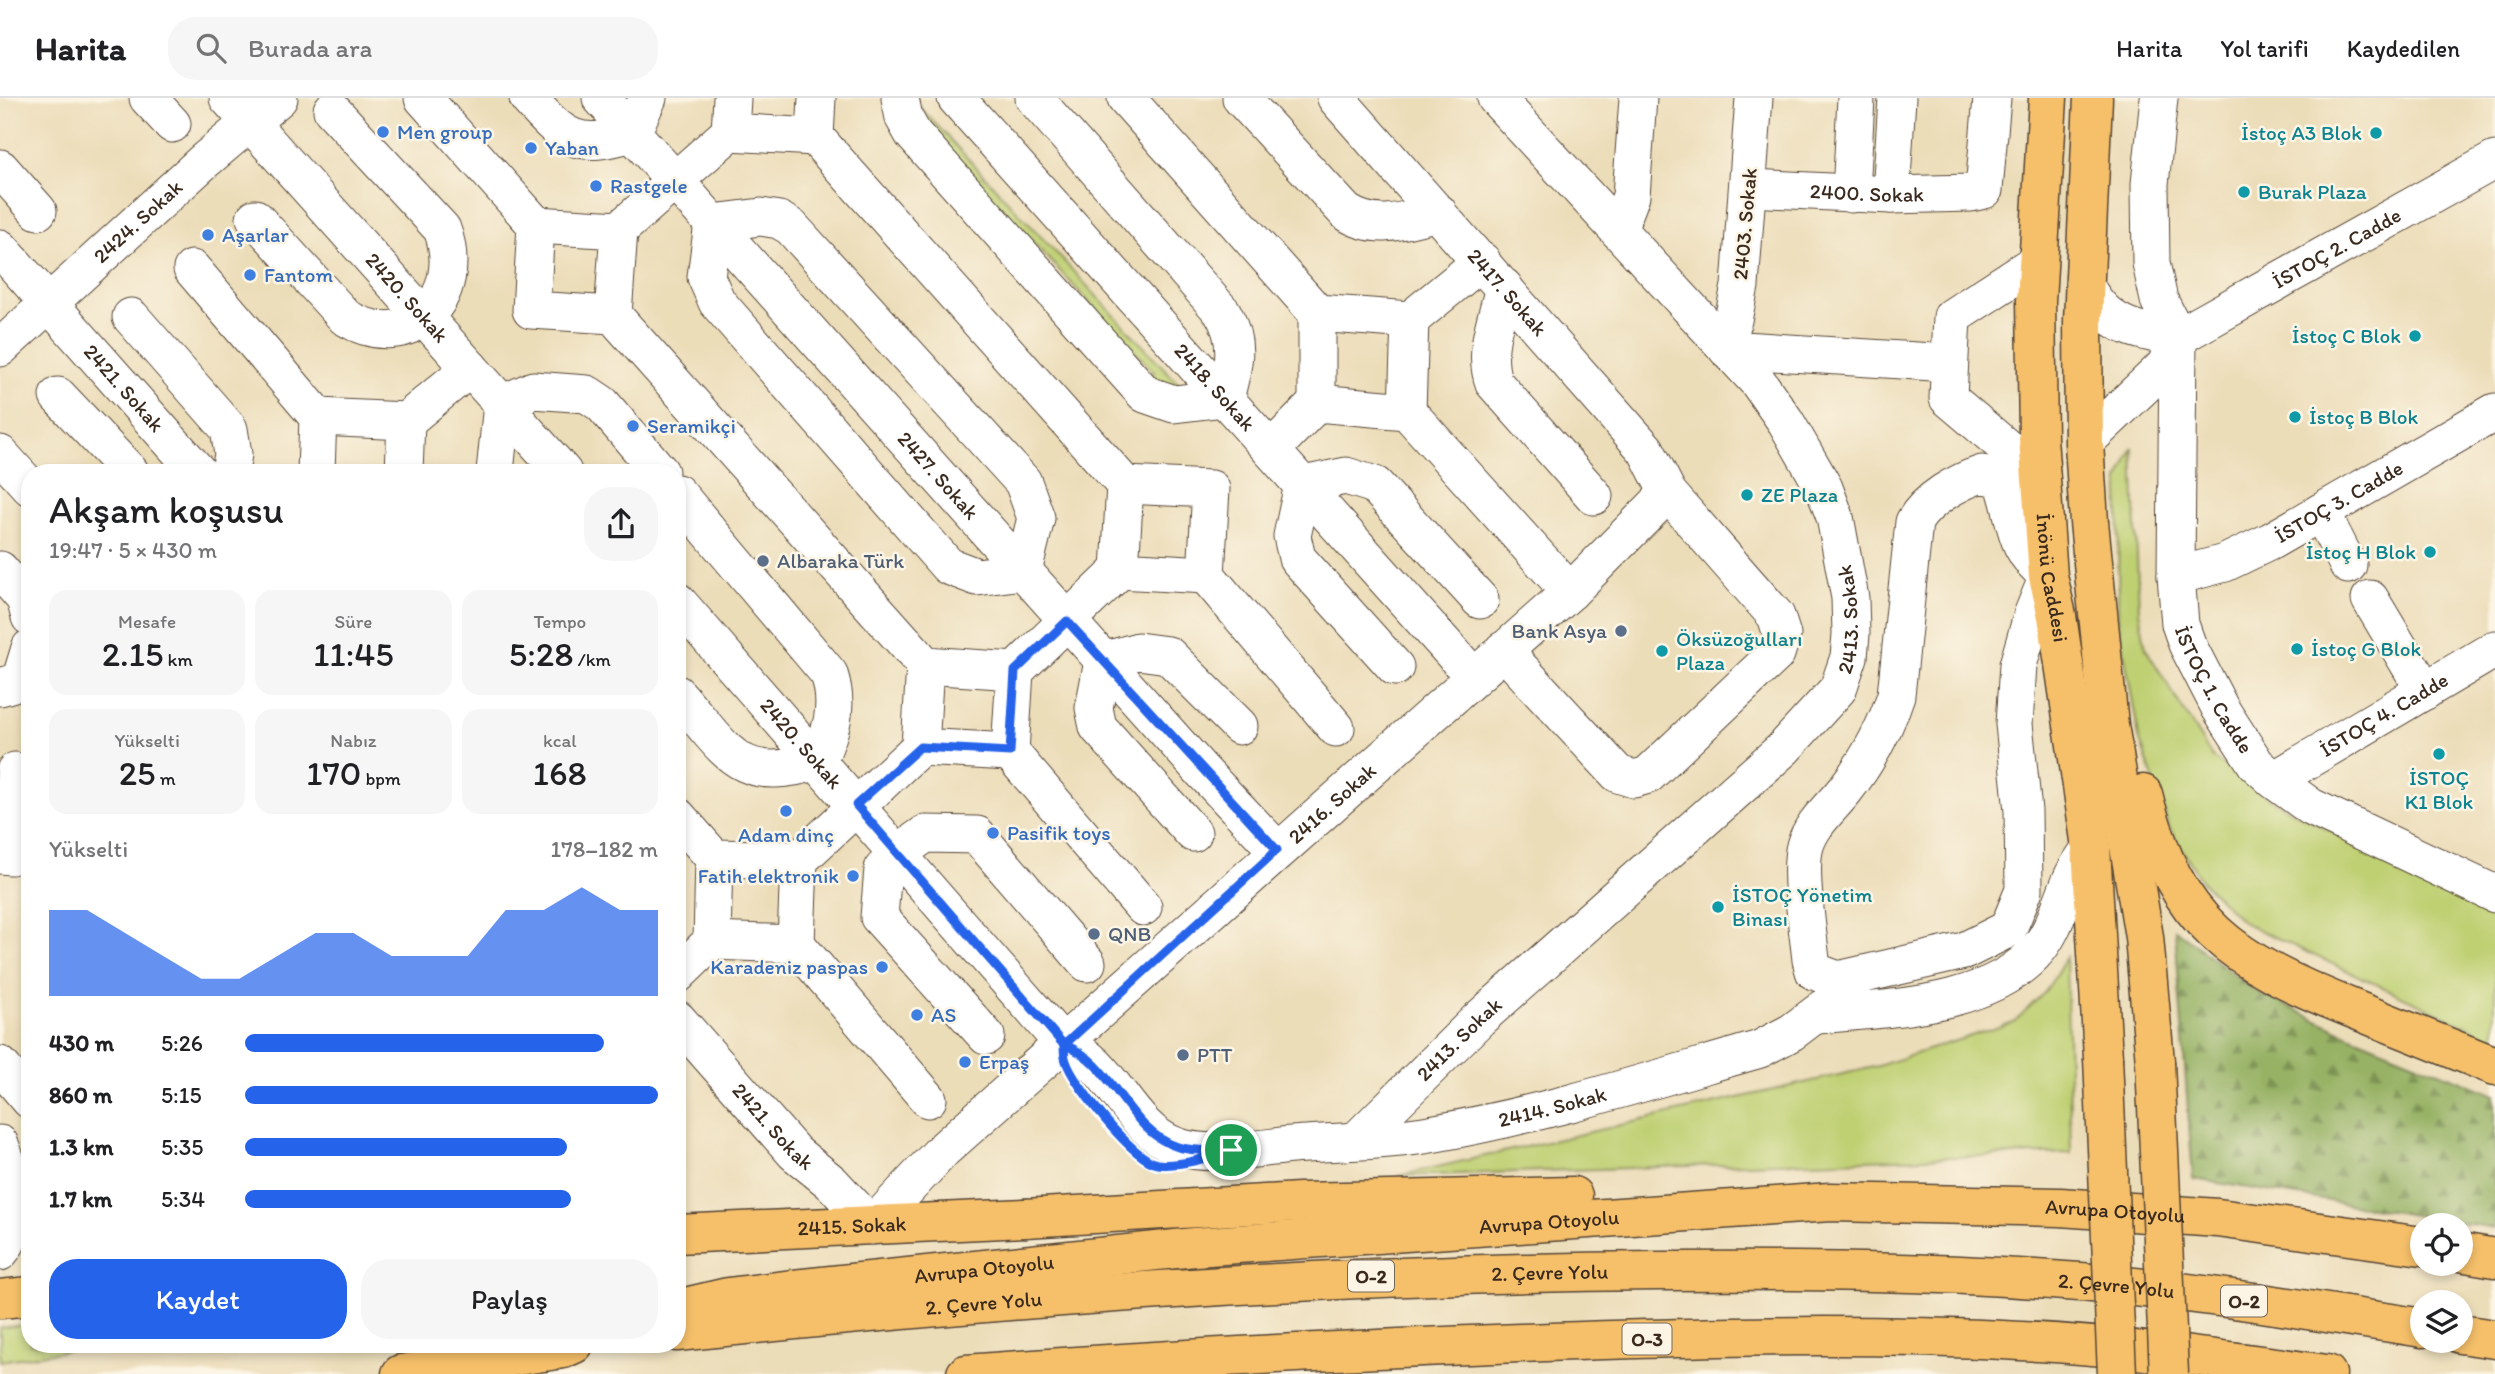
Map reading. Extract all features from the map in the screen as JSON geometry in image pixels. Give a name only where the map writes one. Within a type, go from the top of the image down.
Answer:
[{"type":"main road","name":"İnönü Caddesi","points":[[2048,98],[2038,261],[2035,381],[2048,576],[2057,616],[2091,847],[2116,1374]]},
{"type":"main road","points":[[2093,98],[2084,283],[2084,443],[2109,725],[2144,937],[2155,1062],[2169,1374]]},
{"type":"main road","points":[[2105,668],[2161,858],[2188,903],[2206,924],[2236,953],[2290,983],[2495,1066]]},
{"type":"main road","name":"2415. Sokak","points":[[686,1234],[1299,1202],[1753,1193],[1830,1202]]},
{"type":"main road","name":"Avrupa Otoyolu","points":[[686,1307],[728,1297],[801,1288],[1195,1247],[1830,1202],[2060,1207],[2218,1218],[2410,1244]]},
{"type":"main road","points":[[2473,1254],[2495,1258]]},
{"type":"main road","name":"2. Çevre Yolu","points":[[686,1331],[1251,1282],[1516,1272],[1737,1270],[2066,1281],[2210,1296],[2410,1326]]},
{"type":"main road","points":[[0,1300],[21,1297]]},
{"type":"main road","name":"O-3","points":[[966,1374],[1220,1355],[1609,1339],[1848,1336],[2022,1341],[2200,1357],[2327,1374]]},
{"type":"main road","points":[[2473,1336],[2495,1339]]},
{"type":"main road","points":[[401,1374],[533,1353]]},
{"type":"street","name":"2424. Sokak","points":[[0,348],[50,304],[239,110],[279,98]]},
{"type":"street","points":[[423,98],[536,225],[619,230],[676,181],[731,115],[814,137],[1125,485],[1120,570],[1015,671],[1010,752],[1143,907]]},
{"type":"street","points":[[528,98],[552,126],[573,137],[601,142],[632,133],[648,98]]},
{"type":"street","name":"2427. Sokak","points":[[601,98],[1067,621],[1277,850]]},
{"type":"street","points":[[814,137],[817,98]]},
{"type":"street","points":[[900,98],[904,118],[914,134],[1145,394],[1174,404],[1225,398],[1235,350],[1234,338],[1223,313],[1034,98]]},
{"type":"street","name":"2418. Sokak","points":[[956,98],[1474,676]]},
{"type":"street","points":[[1126,98],[1317,313],[1317,403],[1271,450]]},
{"type":"street","points":[[1241,98],[1346,212],[1357,219],[1390,224],[1438,212]]},
{"type":"street","name":"2417. Sokak","points":[[1336,98],[1646,450],[1668,493],[1776,616],[1782,635],[1776,654],[1648,775],[1634,779],[1619,774],[1503,650]]},
{"type":"street","points":[[1618,230],[1631,196],[1638,98]]},
{"type":"street","name":"2403. Sokak","points":[[1727,349],[1740,286],[1750,188],[1754,98]]},
{"type":"street","points":[[1851,194],[1856,98]]},
{"type":"street","points":[[1891,195],[1897,98]]},
{"type":"street","name":"2400. Sokak","points":[[1750,188],[1891,195],[1970,193],[1984,190],[1992,98]]},
{"type":"street","points":[[2158,98],[2150,184],[2151,263],[2160,300],[2178,337]]},
{"type":"street","name":"2413. Sokak","points":[[1358,1139],[1479,1019],[1783,749],[1838,689],[1849,657],[1851,622],[1848,584],[1835,517],[1824,488],[1786,422],[1758,382],[1618,230],[1510,104]]},
{"type":"street","name":"2420. Sokak","points":[[239,110],[556,464]]},
{"type":"street","points":[[256,218],[345,317],[356,324],[396,331],[425,317],[445,287],[449,272],[447,242],[442,229],[332,110]]},
{"type":"street","name":"İSTOÇ 2. Cadde","points":[[2178,337],[2495,160]]},
{"type":"street","points":[[0,168],[38,211]]},
{"type":"street","points":[[761,217],[779,220],[792,227],[1023,482],[1036,518],[1023,571],[977,577],[948,566],[717,302],[706,277],[713,223],[761,217]]},
{"type":"street","points":[[536,225],[531,310],[613,315],[925,665],[1015,671]]},
{"type":"street","points":[[613,315],[619,230]]},
{"type":"street","name":"2421. Sokak","points":[[0,248],[191,464]]},
{"type":"street","points":[[2038,261],[1952,317],[1948,398],[2041,477]]},
{"type":"street","points":[[192,269],[318,417],[316,464]]},
{"type":"street","points":[[1317,313],[1410,320],[1493,274]]},
{"type":"street","points":[[1493,274],[1489,371],[1494,383],[1594,496]]},
{"type":"street","points":[[2084,283],[2094,305],[2117,322],[2149,333],[2178,337]]},
{"type":"street","points":[[131,317],[229,429],[233,454],[231,464]]},
{"type":"street","points":[[1406,411],[1410,320]]},
{"type":"street","points":[[2084,443],[2165,366],[2178,337]]},
{"type":"street","name":"İSTOÇ 1. Cadde","points":[[2178,337],[2176,576],[2179,624],[2204,679],[2256,764],[2311,807],[2491,888]]},
{"type":"street","points":[[1727,349],[1950,363]]},
{"type":"street","points":[[318,417],[406,421],[470,368]]},
{"type":"street","points":[[496,464],[502,404],[533,390],[587,394],[602,404],[653,464]]},
{"type":"street","points":[[58,396],[122,464]]},
{"type":"street","points":[[1317,403],[1406,411],[1570,592]]},
{"type":"street","name":"İSTOÇ 3. Cadde","points":[[2176,576],[2225,563],[2321,512],[2495,412]]},
{"type":"street","points":[[404,464],[406,421]]},
{"type":"street","points":[[0,454],[21,477]]},
{"type":"street","points":[[1982,474],[1998,478],[2004,484],[2021,549],[2031,562],[2048,576],[2032,613],[2018,665],[2014,724],[2023,811],[2024,890],[2008,929],[1964,951],[1838,980],[1814,971],[1811,960],[1803,850],[1810,831],[1847,788],[1873,747],[1892,708],[1903,646],[1914,522],[1920,512],[1961,481],[1982,474]]},
{"type":"street","points":[[1395,667],[1297,558],[1293,536],[1303,485],[1346,476],[1375,485],[1480,600]]},
{"type":"street","points":[[1125,485],[1211,489],[1206,575],[1336,728]]},
{"type":"street","name":"2416. Sokak","points":[[872,1226],[943,1150],[1570,592],[1668,493]]},
{"type":"street","points":[[686,504],[829,674],[835,700],[835,716],[818,761],[782,771],[740,764],[686,704]]},
{"type":"street","points":[[2321,512],[2348,565]]},
{"type":"street","points":[[0,570],[21,594]]},
{"type":"street","points":[[1120,570],[1206,575]]},
{"type":"street","points":[[2370,599],[2425,691]]},
{"type":"street","name":"2420. Sokak","points":[[686,611],[1064,1045],[1078,1049],[1093,1063],[1152,1135],[1180,1148],[1231,1150]]},
{"type":"street","name":"İSTOÇ 4. Cadde","points":[[2274,780],[2495,649]]},
{"type":"street","points":[[1193,833],[1098,727],[1094,708],[1103,661],[1138,651],[1168,655],[1239,726]]},
{"type":"street","points":[[925,665],[920,747],[799,860],[796,944],[928,1099]]},
{"type":"street","points":[[920,747],[1010,752]]},
{"type":"street","points":[[0,855],[10,856],[15,768]]},
{"type":"street","points":[[686,826],[714,858],[712,941],[686,966]]},
{"type":"street","points":[[986,1036],[879,917],[883,869],[898,853],[925,834],[977,835],[1087,963]]},
{"type":"street","points":[[1818,1015],[1953,997],[1999,982],[2019,968],[2040,947],[2061,907],[2072,877],[2091,847]]},
{"type":"street","points":[[714,858],[799,860]]},
{"type":"street","points":[[712,941],[796,944]]},
{"type":"street","name":"2414. Sokak","points":[[1231,1150],[1429,1134],[1656,1079],[1760,1049],[1818,1015],[1832,1002],[1838,980]]},
{"type":"street","name":"2421. Sokak","points":[[686,1029],[795,1153],[832,1183],[872,1226]]},
{"type":"street","points":[[0,1065],[21,1090]]},
{"type":"street","points":[[0,1144],[14,1194],[13,1224],[0,1252]]},
{"type":"green space","points":[[917,104],[1188,394],[1145,386],[1154,372],[910,110]]},
{"type":"green space","points":[[2133,447],[2139,611],[2146,649],[2212,757],[2280,805],[2495,914],[2495,1039],[2244,923],[2203,883],[2170,829],[2139,737],[2118,618],[2119,480]]},
{"type":"green space","points":[[2175,929],[2255,991],[2349,1035],[2495,1095],[2495,1228],[2473,1224],[2473,1213],[2410,1214],[2193,1179]]},
{"type":"green space","points":[[2066,957],[2071,1153],[1398,1176],[1878,1066],[2014,1022],[2046,991]]},
{"type":"green space","points":[[21,1325],[21,1353],[52,1353],[0,1361],[0,1328]]},
{"type":"place","name":"Men group","points":[[383,132]]},
{"type":"place","name":"İstoç A3 Blok","points":[[2376,133]]},
{"type":"place","name":"Yaban","points":[[531,148]]},
{"type":"place","name":"Rastgele","points":[[596,186]]},
{"type":"place","name":"Burak Plaza","points":[[2244,192]]},
{"type":"place","name":"Aşarlar","points":[[208,235]]},
{"type":"place","name":"Fantom","points":[[250,275]]},
{"type":"place","name":"İstoç C Blok","points":[[2415,336]]},
{"type":"place","name":"İstoç B Blok","points":[[2295,417]]},
{"type":"place","name":"Seramikçi","points":[[633,426]]},
{"type":"place","name":"ZE Plaza","points":[[1747,495]]},
{"type":"place","name":"İstoç H Blok","points":[[2430,552]]},
{"type":"place","name":"Albaraka Türk","points":[[763,561]]},
{"type":"place","name":"Bank Asya","points":[[1621,631]]},
{"type":"place","name":"İstoç G Blok","points":[[2297,649]]},
{"type":"place","name":"Öksüzoğulları Plaza","points":[[1662,651]]},
{"type":"place","name":"İSTOÇ K1 Blok","points":[[2439,754]]},
{"type":"place","name":"Adam dinç","points":[[786,811]]},
{"type":"place","name":"Pasifik toys","points":[[993,833]]},
{"type":"place","name":"Fatih elektronik","points":[[853,876]]},
{"type":"place","name":"İSTOÇ Yönetim Binası","points":[[1718,907]]},
{"type":"place","name":"QNB","points":[[1094,934]]},
{"type":"place","name":"Karadeniz paspas","points":[[882,967]]},
{"type":"place","name":"AS","points":[[917,1015]]},
{"type":"place","name":"PTT","points":[[1183,1055]]},
{"type":"place","name":"Erpaş","points":[[965,1062]]},
{"type":"route","points":[[1231,1150],[1180,1148],[1152,1135],[1093,1063],[1078,1049],[1064,1045],[856,805],[920,747],[1010,752],[1015,671],[1067,621],[1277,850],[1064,1045],[1065,1060],[1070,1071],[1110,1124],[1137,1153],[1156,1164],[1197,1161],[1231,1150]]}]
